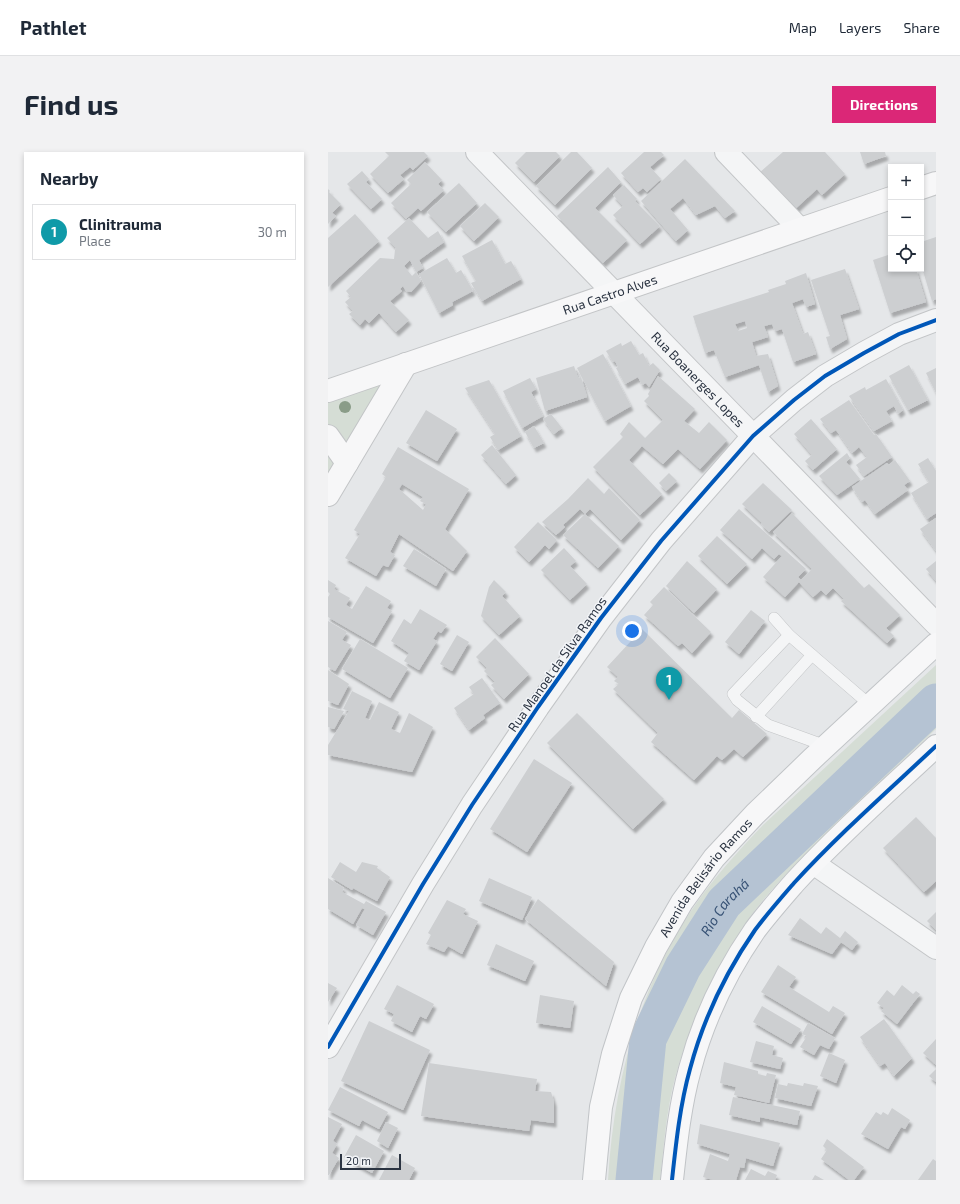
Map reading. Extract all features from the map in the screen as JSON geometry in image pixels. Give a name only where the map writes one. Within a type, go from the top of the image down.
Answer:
[{"type":"main road","points":[[924,187],[936,183]]},
{"type":"main road","name":"Rua Castro Alves","points":[[328,391],[888,199]]},
{"type":"main road","points":[[328,495],[406,364]]},
{"type":"main road","points":[[328,436],[347,463]]},
{"type":"main road","name":"Avenida Belisário Ramos","points":[[594,1180],[601,1107],[613,1054],[631,998],[656,947],[682,902],[714,858],[755,814],[936,644]]},
{"type":"main road","points":[[672,1180],[680,1115],[690,1070],[702,1032],[717,996],[734,963],[756,930],[783,896],[813,863],[842,833],[936,746]]},
{"type":"street","name":"Rua Boanerges Lopes","points":[[477,152],[936,624]]},
{"type":"street","points":[[726,152],[800,229]]},
{"type":"street","name":"Rua Manoel da Silva Ramos","points":[[328,1047],[423,884],[472,805],[538,707],[601,618],[656,547],[753,436],[794,400],[825,376],[864,353],[899,334],[936,320]]},
{"type":"street","points":[[813,863],[936,948]]},
{"type":"lane","points":[[774,618],[789,635],[870,705]]},
{"type":"lane","points":[[789,635],[733,694],[736,700],[768,726],[826,746]]},
{"type":"lane","points":[[756,717],[812,655]]},
{"type":"shaded area","points":[[406,364],[328,495],[328,391]]},
{"type":"shaded area","points":[[936,665],[936,729],[794,866],[773,889],[753,913],[740,932],[717,971],[697,1013],[681,1056],[675,1078],[667,1116],[660,1180],[608,1180],[616,1109],[632,1040],[656,974],[672,942],[691,911],[725,866],[763,825]]},
{"type":"building","points":[[385,152],[424,152],[428,156],[413,170],[410,167],[400,175],[404,179],[388,193],[370,174],[389,156]]},
{"type":"building","points":[[526,152],[556,152],[560,156],[534,182],[515,163]]},
{"type":"building","points":[[571,152],[577,152],[592,168],[555,205],[536,186]]},
{"type":"building","points":[[644,152],[661,152],[664,155],[650,167],[661,179],[647,192],[643,188],[638,192],[621,173]]},
{"type":"building","points":[[783,152],[825,152],[845,174],[822,195],[817,189],[794,210],[759,173]]},
{"type":"building","points":[[860,152],[885,152],[886,156],[864,164]]},
{"type":"building","points":[[685,159],[735,211],[725,218],[715,206],[696,215],[683,198],[670,209],[688,230],[676,241],[641,201]]},
{"type":"building","points":[[425,162],[442,180],[438,184],[444,190],[421,211],[418,208],[406,219],[391,203],[411,184],[407,180]]},
{"type":"building","points":[[608,167],[621,182],[595,208],[627,240],[603,263],[557,216]]},
{"type":"building","points":[[362,171],[369,179],[366,182],[382,199],[371,209],[347,184]]},
{"type":"building","points":[[459,183],[477,203],[446,232],[427,212]]},
{"type":"building","points":[[624,185],[637,199],[635,201],[660,226],[640,244],[613,215],[623,206],[613,195]]},
{"type":"building","points":[[328,189],[330,191],[329,192],[341,204],[332,213],[336,216],[328,224]]},
{"type":"building","points":[[485,203],[499,217],[474,241],[460,226]]},
{"type":"building","points":[[355,214],[379,241],[328,287],[328,238]]},
{"type":"building","points":[[409,218],[428,238],[438,231],[444,242],[419,260],[423,268],[416,272],[421,281],[411,292],[406,291],[403,286],[400,289],[402,291],[390,301],[409,320],[396,332],[379,313],[369,323],[365,319],[360,325],[349,314],[353,311],[345,302],[351,297],[346,291],[380,258],[394,259],[396,248],[387,238]],"holes":[[[410,260],[416,272],[412,276],[404,266]]]},
{"type":"building","points":[[936,237],[936,299],[932,301],[923,272],[924,241]]},
{"type":"building","points":[[492,240],[505,264],[511,261],[521,279],[482,301],[471,283],[476,281],[462,256]]},
{"type":"building","points":[[888,255],[888,272],[917,272],[926,302],[890,313],[873,260]]},
{"type":"building","points":[[447,258],[456,273],[461,270],[473,291],[452,302],[453,305],[439,313],[419,274]]},
{"type":"building","points":[[845,269],[859,309],[840,315],[847,339],[830,349],[826,337],[830,336],[811,280]]},
{"type":"building","points":[[806,273],[815,304],[806,307],[803,299],[792,303],[803,334],[808,332],[816,354],[793,362],[782,329],[775,331],[772,324],[764,326],[768,337],[752,342],[756,356],[768,354],[778,386],[768,392],[759,365],[725,377],[714,350],[705,353],[693,316],[769,292],[768,290],[786,284],[785,281]],"holes":[[[745,321],[747,328],[738,331],[735,324]]]},
{"type":"building","points":[[631,341],[639,355],[643,353],[649,366],[653,363],[660,370],[649,387],[646,383],[642,385],[638,377],[625,384],[616,368],[618,367],[615,361],[613,362],[606,351],[621,343],[622,346]]},
{"type":"building","points":[[603,354],[631,406],[605,421],[577,368]]},
{"type":"building","points":[[909,365],[928,400],[908,410],[889,376]]},
{"type":"building","points":[[574,366],[578,378],[581,377],[587,397],[545,411],[536,378]]},
{"type":"building","points":[[936,368],[936,393],[926,373]]},
{"type":"building","points":[[658,376],[695,409],[684,421],[699,433],[709,422],[727,440],[700,469],[678,449],[663,464],[642,446],[629,460],[662,494],[640,515],[593,467],[623,437],[620,434],[629,422],[645,438],[663,420],[644,401],[649,396],[648,394]]},
{"type":"building","points":[[530,378],[536,389],[531,392],[543,416],[522,428],[503,391]]},
{"type":"building","points":[[886,379],[903,410],[898,414],[894,406],[886,411],[892,421],[874,431],[849,396],[865,387],[866,390]]},
{"type":"building","points":[[489,380],[521,436],[498,450],[490,437],[495,434],[465,388]]},
{"type":"building","points":[[849,400],[892,457],[864,476],[856,465],[867,457],[859,447],[852,453],[836,430],[831,433],[820,419]]},
{"type":"building","points":[[426,410],[457,429],[437,461],[406,443]]},
{"type":"building","points":[[551,414],[562,428],[554,434],[543,419]]},
{"type":"building","points":[[811,419],[837,449],[813,470],[805,461],[812,455],[794,434]]},
{"type":"building","points":[[534,426],[544,443],[534,448],[525,432]]},
{"type":"building","points":[[492,445],[516,475],[506,484],[481,455]]},
{"type":"building","points":[[398,447],[469,489],[445,529],[467,551],[453,571],[399,534],[390,552],[395,555],[388,567],[383,565],[376,576],[345,558],[360,534],[354,530],[386,477],[382,474]],"holes":[[[402,484],[423,497],[420,501],[426,504],[423,510],[399,489]]]},
{"type":"building","points":[[847,453],[850,458],[846,462],[860,479],[837,495],[819,476]]},
{"type":"building","points":[[928,458],[936,471],[936,513],[927,519],[911,493],[929,482],[918,464]]},
{"type":"building","points":[[895,460],[910,481],[904,485],[908,490],[875,514],[865,500],[862,502],[852,487],[887,463],[889,465]]},
{"type":"building","points":[[669,473],[677,481],[666,491],[659,483]]},
{"type":"building","points":[[588,478],[604,494],[609,488],[640,520],[621,540],[590,509],[585,514],[580,509],[563,525],[565,527],[556,535],[542,522],[568,499]]},
{"type":"building","points":[[763,483],[792,510],[769,532],[761,524],[762,523],[742,504]]},
{"type":"building","points":[[739,509],[806,569],[798,577],[801,580],[812,569],[773,532],[792,513],[864,588],[869,584],[900,615],[886,628],[894,636],[887,643],[841,601],[844,599],[833,588],[826,595],[821,590],[813,597],[799,582],[785,597],[763,577],[782,556],[779,554],[774,559],[762,548],[752,559],[720,530]]},
{"type":"building","points":[[585,514],[619,546],[598,568],[563,535]]},
{"type":"building","points":[[936,518],[936,551],[920,529]]},
{"type":"building","points":[[538,522],[557,540],[549,549],[545,545],[529,562],[514,547]]},
{"type":"building","points":[[717,536],[747,564],[727,584],[698,556]]},
{"type":"building","points":[[564,548],[576,561],[570,566],[587,584],[570,600],[541,570]]},
{"type":"building","points":[[414,549],[446,569],[436,586],[403,566]]},
{"type":"building","points":[[687,561],[717,589],[694,613],[666,586]]},
{"type":"building","points":[[936,561],[936,581],[926,569]]},
{"type":"building","points":[[328,580],[336,585],[334,589],[350,598],[346,605],[352,609],[366,586],[391,601],[387,608],[392,611],[373,643],[328,617],[328,597],[330,594],[328,592]]},
{"type":"building","points":[[494,580],[506,592],[502,596],[520,616],[499,635],[481,616],[489,587]]},
{"type":"building","points":[[664,587],[711,632],[692,653],[682,643],[678,646],[644,615],[653,605],[650,602]]},
{"type":"building","points":[[420,609],[447,625],[441,633],[438,631],[433,639],[437,641],[419,670],[404,661],[409,653],[391,641],[404,619],[411,624]]},
{"type":"building","points":[[751,610],[765,621],[739,654],[725,642]]},
{"type":"building","points":[[328,621],[347,632],[342,640],[351,645],[335,671],[328,667]]},
{"type":"building","points":[[642,629],[732,718],[739,710],[767,734],[743,757],[734,749],[722,760],[717,756],[694,780],[651,742],[658,733],[613,689],[619,684],[614,681],[618,677],[607,667]]},
{"type":"building","points":[[457,635],[469,642],[452,671],[440,664]]},
{"type":"building","points":[[495,638],[529,674],[504,699],[491,685],[495,682],[484,671],[487,668],[476,657]]},
{"type":"building","points":[[360,639],[408,668],[390,698],[342,669]]},
{"type":"building","points":[[328,670],[349,684],[338,705],[328,701]]},
{"type":"building","points":[[482,678],[500,703],[483,715],[485,718],[469,730],[454,708],[474,694],[469,687]]},
{"type":"building","points":[[352,691],[372,701],[365,718],[370,720],[379,702],[399,712],[391,729],[400,733],[409,713],[433,727],[412,772],[328,755],[328,745],[349,711],[343,709]]},
{"type":"building","points":[[328,707],[344,711],[334,729],[328,727]]},
{"type":"building","points":[[577,713],[664,799],[633,829],[547,743]]},
{"type":"building","points":[[534,759],[572,783],[527,852],[490,829]]},
{"type":"building","points":[[916,817],[936,838],[936,881],[924,892],[883,848]]},
{"type":"building","points":[[340,862],[356,872],[362,862],[378,866],[377,868],[390,877],[377,901],[353,888],[352,890],[331,877]]},
{"type":"building","points":[[328,878],[344,888],[342,892],[364,904],[366,901],[386,912],[373,935],[356,925],[365,909],[362,908],[353,924],[328,909]]},
{"type":"building","points":[[489,878],[532,897],[522,920],[479,901]]},
{"type":"building","points":[[538,899],[614,962],[606,986],[525,919]]},
{"type":"building","points":[[447,900],[466,909],[463,914],[478,921],[462,954],[448,946],[444,952],[426,944],[431,935],[428,933]]},
{"type":"building","points":[[936,912],[936,930],[927,921]]},
{"type":"building","points":[[800,918],[821,934],[826,927],[840,938],[845,931],[858,942],[852,950],[841,942],[832,954],[788,935]]},
{"type":"building","points":[[496,944],[534,961],[525,981],[487,965]]},
{"type":"building","points":[[778,965],[796,977],[789,987],[829,1012],[833,1006],[845,1013],[832,1034],[761,992]]},
{"type":"building","points":[[328,983],[337,988],[328,1002]]},
{"type":"building","points":[[397,985],[434,1004],[426,1019],[420,1016],[412,1032],[391,1021],[394,1014],[384,1009]]},
{"type":"building","points":[[902,985],[913,994],[916,991],[920,994],[897,1024],[881,1011],[884,1008],[877,1003],[887,990],[894,996]]},
{"type":"building","points":[[540,995],[574,1001],[570,1028],[536,1023]]},
{"type":"building","points":[[762,1006],[801,1029],[791,1044],[753,1022]]},
{"type":"building","points":[[884,1019],[912,1058],[894,1076],[885,1063],[880,1066],[860,1037]]},
{"type":"building","points":[[369,1021],[430,1050],[403,1110],[341,1081]]},
{"type":"building","points":[[808,1023],[835,1038],[829,1049],[820,1045],[814,1055],[800,1047],[807,1036],[802,1034]]},
{"type":"building","points":[[936,1039],[936,1065],[923,1053]]},
{"type":"building","points":[[756,1041],[774,1046],[772,1055],[783,1058],[780,1069],[750,1062]]},
{"type":"building","points":[[829,1053],[845,1060],[836,1083],[820,1076]]},
{"type":"building","points":[[724,1062],[758,1071],[758,1074],[766,1076],[767,1073],[776,1075],[769,1103],[734,1095],[736,1087],[720,1083]]},
{"type":"building","points":[[429,1063],[537,1079],[535,1091],[551,1092],[554,1102],[554,1123],[531,1120],[529,1131],[421,1116]]},
{"type":"building","points":[[936,1069],[936,1082],[929,1076]]},
{"type":"building","points":[[788,1083],[803,1086],[804,1083],[818,1086],[811,1106],[775,1098],[778,1084],[787,1086]]},
{"type":"building","points":[[340,1087],[388,1112],[379,1129],[362,1120],[359,1126],[328,1110]]},
{"type":"building","points":[[733,1097],[800,1111],[797,1125],[760,1117],[760,1122],[729,1115]]},
{"type":"building","points":[[892,1108],[910,1120],[905,1129],[901,1127],[888,1149],[861,1134],[876,1112],[881,1115],[883,1112],[888,1115]]},
{"type":"building","points":[[328,1117],[342,1124],[333,1141],[337,1144],[332,1153],[339,1158],[329,1175],[328,1175]]},
{"type":"building","points":[[386,1122],[398,1128],[388,1148],[377,1141]]},
{"type":"building","points":[[700,1124],[780,1143],[773,1166],[746,1158],[744,1168],[740,1167],[736,1180],[713,1180],[703,1177],[710,1154],[728,1161],[730,1154],[697,1144]]},
{"type":"building","points":[[356,1135],[384,1151],[372,1173],[344,1157]]},
{"type":"building","points":[[827,1139],[864,1167],[854,1180],[849,1180],[821,1159],[827,1150],[823,1146]]},
{"type":"building","points":[[392,1155],[415,1168],[409,1180],[379,1180]]},
{"type":"building","points":[[933,1159],[936,1161],[936,1180],[918,1180]]},
{"type":"building","points":[[751,1169],[765,1176],[768,1171],[777,1175],[775,1180],[745,1180]]},
{"type":"building","points":[[815,1175],[824,1180],[812,1180]]},
{"type":"waterway","name":"Rio Carahá","points":[[634,1180],[648,1039],[683,967],[724,903],[936,702]]},
{"type":"cycle path","points":[[328,1047],[423,884],[472,805],[538,707],[601,618],[661,541],[753,436],[794,400],[825,376],[864,353],[899,334],[936,320]]},
{"type":"cycle path","points":[[672,1180],[681,1110],[695,1051],[716,997],[744,946],[769,912],[811,865],[936,746]]},
{"type":"place","name":"Clinitrauma","points":[[669,700]]}]
